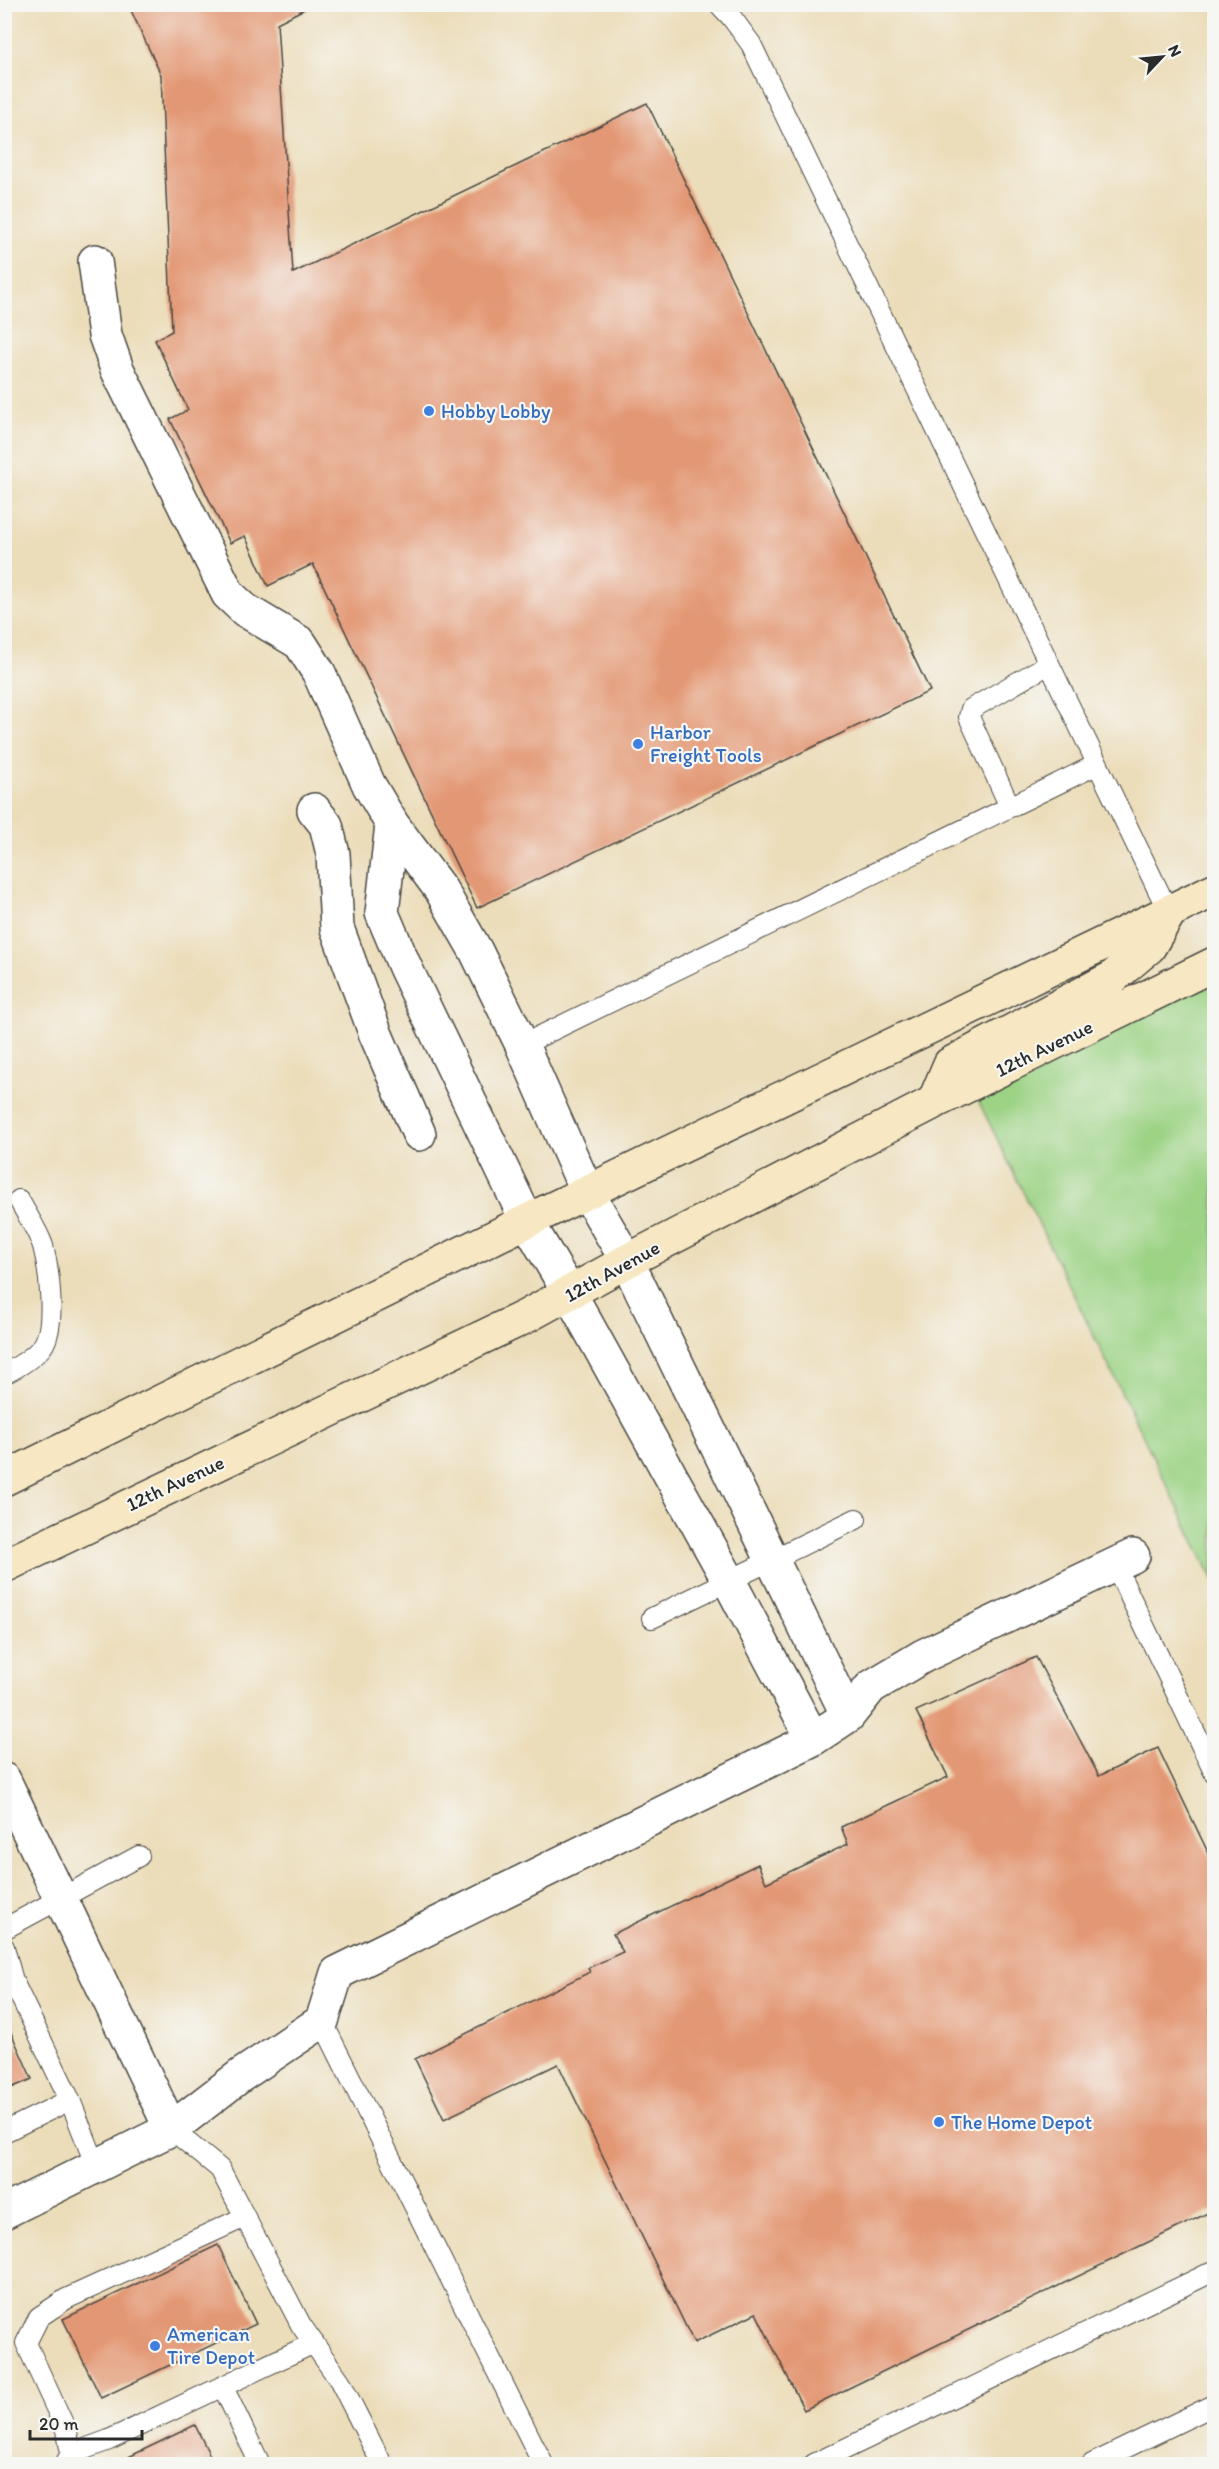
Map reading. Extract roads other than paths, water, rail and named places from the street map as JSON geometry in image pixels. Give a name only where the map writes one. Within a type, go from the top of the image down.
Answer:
[{"type":"main road","points":[[4,1479],[527,1221],[1215,890]]},
{"type":"main road","points":[[934,1102],[950,1064],[1112,978],[1149,947],[1169,913]]},
{"type":"main road","name":"12th Avenue","points":[[4,1566],[570,1294],[627,1261],[934,1102],[1215,964]]},
{"type":"street","points":[[95,261],[105,336],[117,369],[228,594],[245,610],[300,643],[319,673],[369,785],[392,824],[441,890],[476,951],[522,1045],[587,1192],[627,1261],[848,1716]]},
{"type":"street","points":[[314,810],[326,825],[333,854],[337,928],[376,1035],[419,1134]]},
{"type":"street","points":[[392,824],[382,913],[405,967],[527,1221],[729,1581],[813,1739]]},
{"type":"street","points":[[4,2212],[171,2129],[240,2076],[322,2021],[337,1973],[813,1739],[848,1716],[871,1687],[924,1656],[1124,1561]]},
{"type":"street","points":[[4,1780],[171,2129]]},
{"type":"lane","points":[[719,4],[751,44],[1169,913]]},
{"type":"lane","points":[[1010,807],[969,717],[971,709],[1049,664]]},
{"type":"lane","points":[[522,1045],[1098,764]]},
{"type":"lane","points":[[4,1374],[21,1365],[44,1345],[50,1319],[50,1281],[42,1244],[19,1200]]},
{"type":"lane","points":[[652,1618],[856,1518]]},
{"type":"lane","points":[[1124,1561],[1215,1772]]},
{"type":"lane","points":[[4,1929],[139,1856]]},
{"type":"lane","points":[[4,1947],[9,1983],[70,2100],[96,2166]]},
{"type":"lane","points":[[322,2021],[543,2464]]},
{"type":"lane","points":[[4,2132],[70,2100]]},
{"type":"lane","points":[[171,2129],[220,2169],[301,2325],[340,2381],[382,2464]]},
{"type":"lane","points":[[245,2217],[66,2300],[39,2317],[26,2343],[67,2432],[68,2459],[314,2343]]},
{"type":"lane","points":[[814,2464],[1215,2271]]},
{"type":"lane","points":[[223,2387],[260,2464]]},
{"type":"lane","points":[[1092,2464],[1215,2405]]},
{"type":"place","name":"Hobby Lobby","points":[[429,411]]},
{"type":"place","name":"Harbor Freight Tools","points":[[638,744]]},
{"type":"place","name":"The Home Depot","points":[[939,2122]]},
{"type":"place","name":"American Tire Depot","points":[[155,2346]]}]
